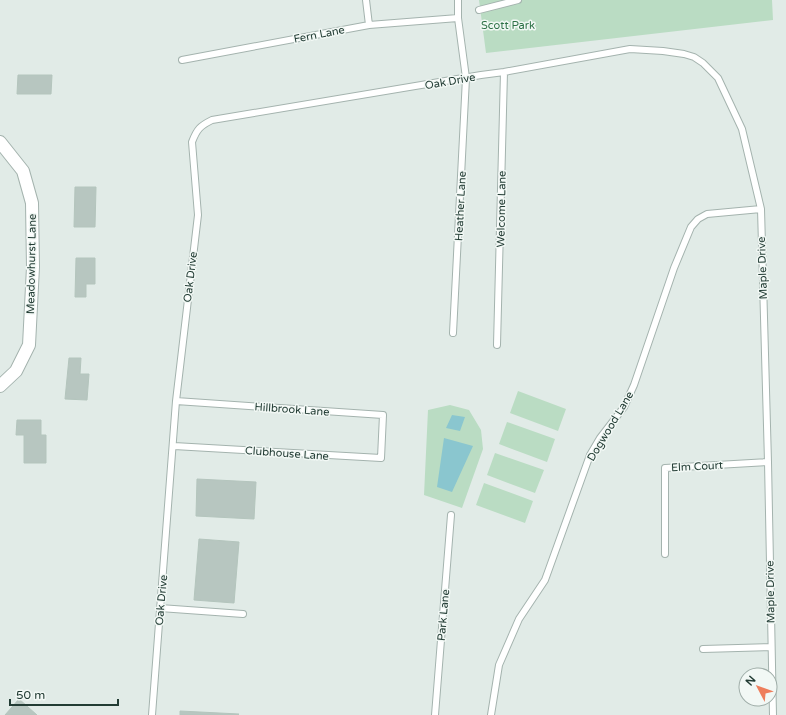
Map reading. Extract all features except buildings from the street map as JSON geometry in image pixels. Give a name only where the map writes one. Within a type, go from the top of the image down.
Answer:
[{"type":"street","name":"Meadowhurst Lane","points":[[0,142],[23,172],[32,203],[33,267],[29,345],[16,371],[0,386]]},
{"type":"lane","points":[[366,0],[369,25]]},
{"type":"lane","name":"Heather Lane","points":[[453,333],[466,78],[458,18],[458,0]]},
{"type":"lane","points":[[479,10],[518,0]]},
{"type":"lane","name":"Fern Lane","points":[[182,60],[369,25],[458,18]]},
{"type":"lane","name":"Maple Drive","points":[[481,75],[630,49],[684,54],[694,57],[711,69],[718,78],[742,129],[761,209],[773,715]]},
{"type":"lane","name":"Welcome Lane","points":[[497,345],[504,72]]},
{"type":"lane","name":"Oak Drive","points":[[152,715],[174,446],[176,401],[198,215],[192,142],[196,132],[203,124],[212,120],[481,75]]},
{"type":"lane","name":"Dogwood Lane","points":[[491,715],[499,665],[519,619],[545,580],[590,455],[600,438],[624,407],[634,386],[674,268],[691,227],[698,219],[707,214],[761,209]]},
{"type":"lane","name":"Hillbrook Lane","points":[[176,401],[383,415],[382,439]]},
{"type":"lane","name":"Clubhouse Lane","points":[[174,446],[381,458],[382,439]]},
{"type":"lane","name":"Elm Court","points":[[665,554],[665,468],[768,462]]},
{"type":"lane","name":"Park Lane","points":[[435,715],[451,516]]},
{"type":"lane","points":[[160,608],[243,614]]},
{"type":"lane","points":[[703,649],[771,647]]},
{"type":"green space","name":"Scott Park","points":[[479,0],[772,0],[773,20],[486,53]]},
{"type":"green space","points":[[518,391],[566,409],[558,431],[510,413]]},
{"type":"green space","points":[[450,405],[469,410],[481,430],[483,449],[462,508],[424,495],[428,410]]},
{"type":"green space","points":[[507,422],[555,439],[547,462],[499,444]]},
{"type":"green space","points":[[495,453],[544,470],[535,493],[487,475]]},
{"type":"green space","points":[[484,483],[533,501],[525,523],[476,505]]},
{"type":"water","points":[[452,415],[465,417],[460,431],[446,428]]},
{"type":"water","points":[[444,438],[473,446],[452,492],[437,487]]}]
